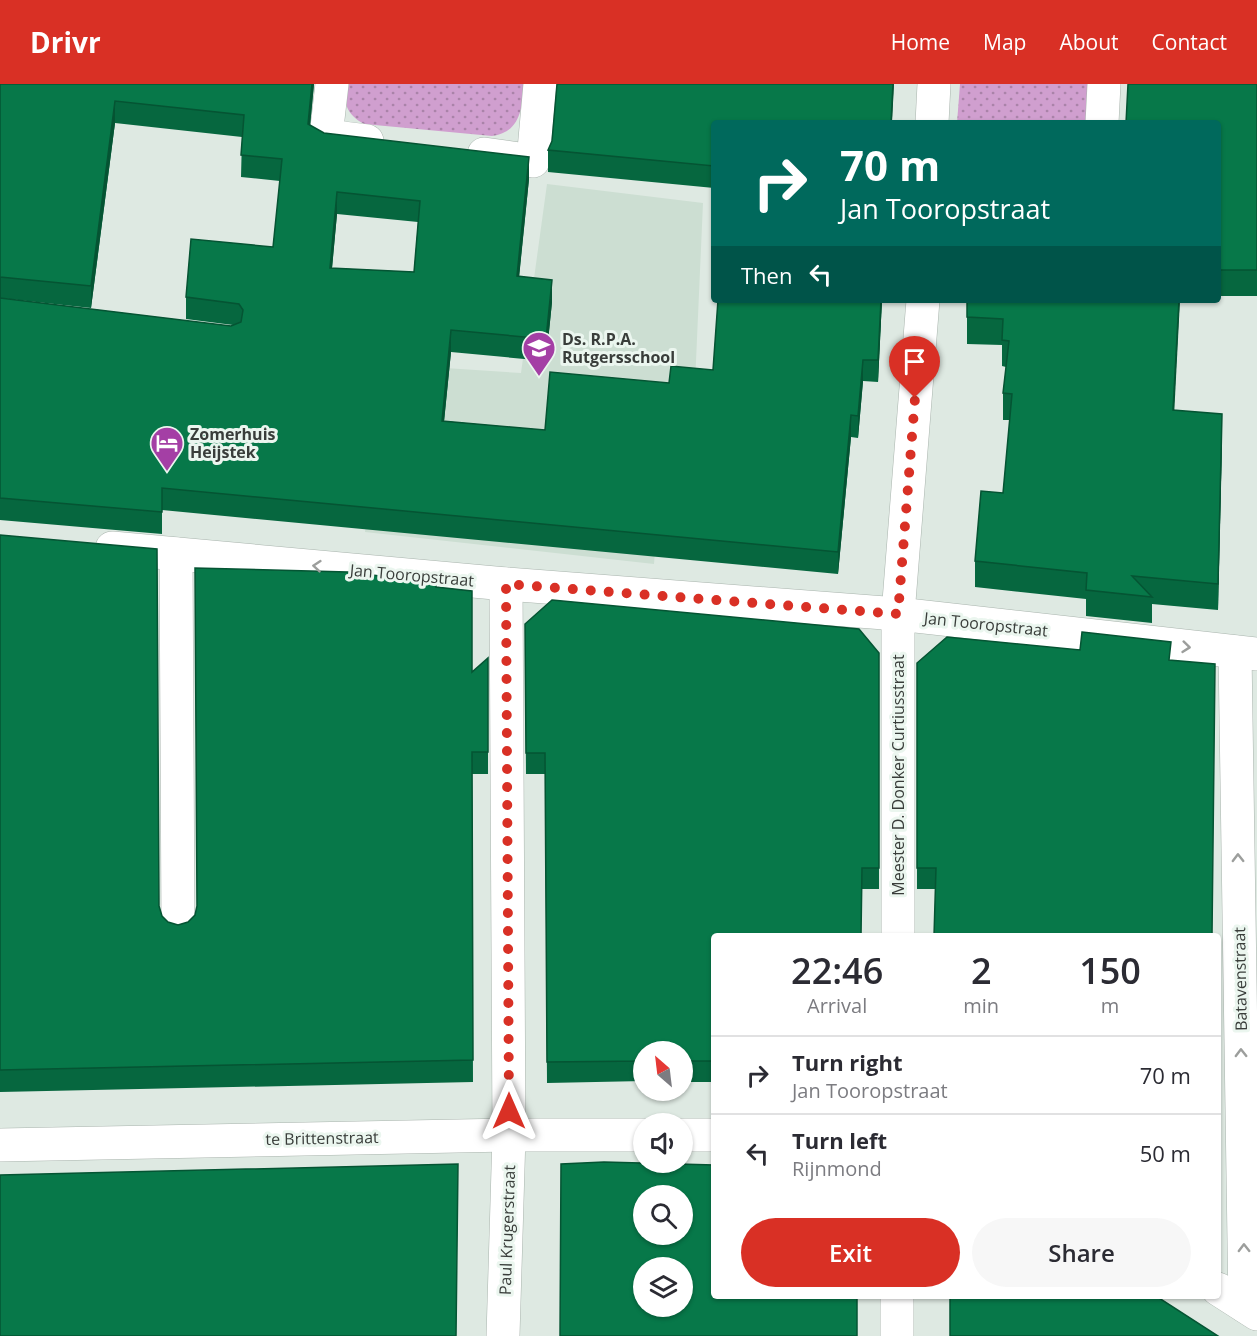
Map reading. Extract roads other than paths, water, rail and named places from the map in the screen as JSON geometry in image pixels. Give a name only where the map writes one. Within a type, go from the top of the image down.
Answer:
[{"type":"street","points":[[332,84],[326,136],[402,145]]},
{"type":"street","points":[[456,151],[533,161],[540,84]]},
{"type":"street","points":[[932,120],[934,84]]},
{"type":"street","points":[[1102,120],[1104,84]]},
{"type":"street","name":"Meester D. Donker Curtiusstraat","points":[[898,933],[898,614],[923,303]]},
{"type":"street","name":"Jan Tooropstraat","points":[[77,545],[506,584],[898,614],[1246,653]]},
{"type":"street","points":[[176,554],[178,928]]},
{"type":"street","name":"Paul Krugerstraat","points":[[503,1336],[509,1135],[506,584]]},
{"type":"street","name":"Batavenstraat","points":[[1240,1303],[1246,653]]},
{"type":"street","name":"te Brittenstraat","points":[[0,1145],[509,1135],[633,1135]]},
{"type":"street","points":[[693,1135],[711,1135]]},
{"type":"street","points":[[897,1299],[897,1336]]},
{"type":"place","name":"Ds. R.P.A. Rutgersschool","points":[[539,377]]},
{"type":"place","name":"Zomerhuis Heijstek","points":[[167,472]]}]
